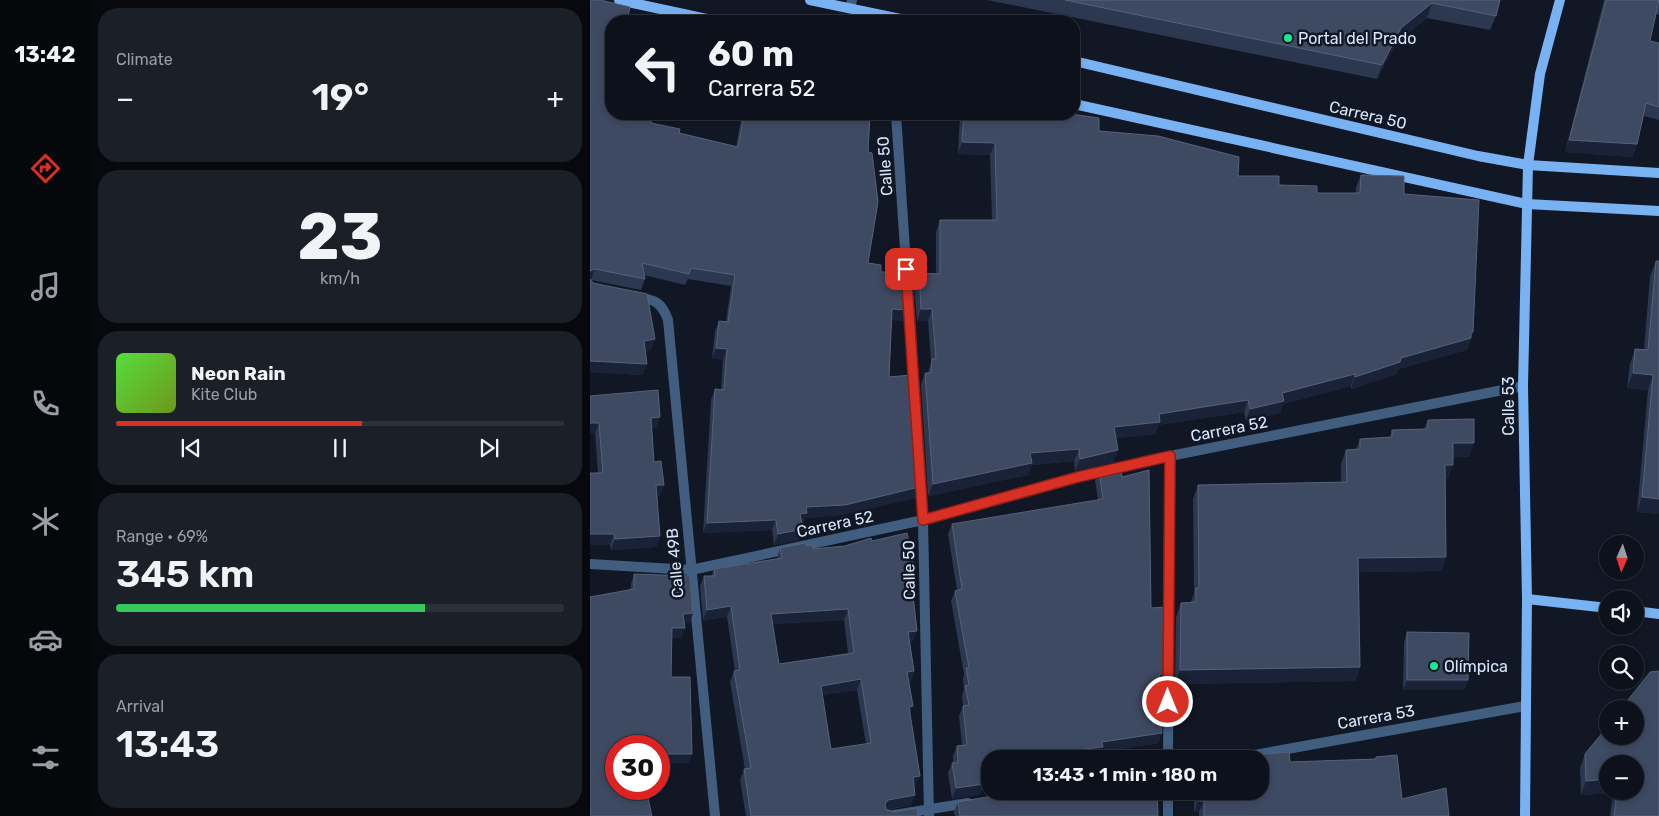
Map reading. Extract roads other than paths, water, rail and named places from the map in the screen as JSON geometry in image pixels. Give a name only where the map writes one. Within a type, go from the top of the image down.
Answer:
[{"type":"street","points":[[619,0],[688,15]]},
{"type":"street","points":[[810,0],[851,4],[889,15]]},
{"type":"street","name":"Calle 53","points":[[1525,816],[1527,600],[1522,386],[1528,165],[1540,74],[1560,0]]},
{"type":"street","name":"Carrera 50","points":[[1080,62],[1468,154],[1528,165],[1659,173]]},
{"type":"street","points":[[1080,105],[1527,204],[1659,211]]},
{"type":"street","name":"Calle 50","points":[[896,120],[923,520],[929,813]]},
{"type":"street","name":"Calle 49B","points":[[626,294],[654,300],[664,308],[668,320],[690,570],[715,816]]},
{"type":"street","name":"Carrera 52","points":[[590,564],[690,570],[923,520],[1078,477],[1170,456],[1522,386]]},
{"type":"street","points":[[1168,750],[1170,456]]},
{"type":"street","points":[[1527,600],[1599,607]]},
{"type":"street","points":[[1644,613],[1659,614]]},
{"type":"street","name":"Carrera 53","points":[[1269,752],[1525,706]]},
{"type":"street","points":[[1168,800],[1168,816]]},
{"type":"street","points":[[888,816],[929,813],[976,802]]},
{"type":"place","name":"Portal del Prado","points":[[1288,38]]},
{"type":"place","name":"Olímpica","points":[[1434,666]]}]
